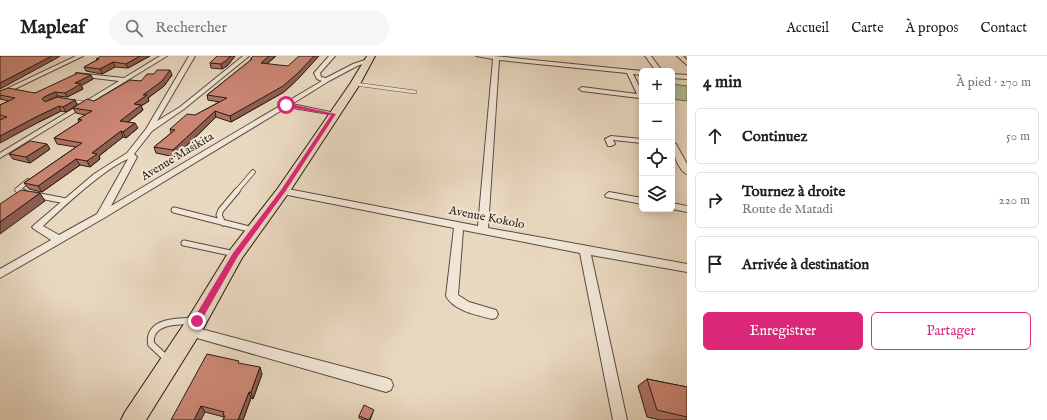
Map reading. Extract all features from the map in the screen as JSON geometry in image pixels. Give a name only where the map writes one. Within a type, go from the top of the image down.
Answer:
[{"type":"main road","points":[[134,420],[194,326],[236,254],[283,191],[370,58]]},
{"type":"street","points":[[0,94],[80,56]]},
{"type":"street","points":[[0,156],[164,56]]},
{"type":"street","points":[[59,240],[37,227],[121,158],[130,155],[149,130],[192,56]]},
{"type":"street","points":[[149,130],[182,108],[246,56]]},
{"type":"street","points":[[327,80],[319,78],[317,73],[332,56]]},
{"type":"street","points":[[478,56],[639,72]]},
{"type":"street","points":[[648,56],[657,68]]},
{"type":"street","points":[[680,56],[687,63]]},
{"type":"street","name":"Avenue Masikita","points":[[0,274],[101,216],[327,80],[370,58]]},
{"type":"street","points":[[483,230],[496,58]]},
{"type":"street","points":[[629,71],[639,93]]},
{"type":"street","points":[[72,76],[80,74],[124,80]]},
{"type":"street","points":[[675,76],[687,77]]},
{"type":"street","points":[[582,89],[639,97]]},
{"type":"street","points":[[286,105],[333,114]]},
{"type":"street","points":[[611,144],[609,139],[611,138],[639,141]]},
{"type":"street","points":[[675,150],[687,172]]},
{"type":"street","points":[[101,216],[133,157],[130,155]]},
{"type":"street","name":"Avenue Kokolo","points":[[283,191],[585,250],[687,268]]},
{"type":"street","points":[[608,196],[639,201]]},
{"type":"street","points":[[675,206],[687,208]]},
{"type":"street","points":[[459,225],[452,296],[462,304],[492,314]]},
{"type":"street","points":[[585,250],[620,420]]},
{"type":"street","points":[[194,326],[386,385]]},
{"type":"lane","points":[[354,84],[415,92]]},
{"type":"lane","points":[[68,100],[87,103]]},
{"type":"lane","points":[[223,223],[219,215],[221,210],[253,172]]},
{"type":"lane","points":[[28,181],[17,190],[66,202]]},
{"type":"lane","points":[[174,210],[254,230]]},
{"type":"lane","points":[[184,243],[236,254]]},
{"type":"lane","points":[[170,362],[151,344],[151,336],[159,326],[170,321],[194,326]]},
{"type":"green space","points":[[675,84],[687,86],[687,101],[675,99]]},
{"type":"building","points":[[0,56],[52,56],[0,83]]},
{"type":"building","points":[[101,56],[140,56],[126,64],[113,62],[100,69],[84,67],[99,59],[96,59]]},
{"type":"building","points":[[217,56],[230,56],[221,64],[210,63]]},
{"type":"building","points":[[253,56],[269,56],[261,63],[288,66],[299,56],[314,56],[283,86],[230,116],[215,111],[173,150],[154,147],[175,130],[170,129],[187,114],[195,115],[227,98],[207,95],[252,59],[251,58]]},
{"type":"building","points":[[157,70],[170,70],[162,81],[143,95],[147,95],[134,104],[141,105],[120,121],[135,123],[123,132],[121,131],[92,153],[97,154],[87,161],[76,159],[38,186],[24,183],[82,143],[54,138],[82,120],[78,119],[92,111],[73,108],[87,99],[94,101],[130,80],[141,81],[147,74],[154,74]]},
{"type":"building","points":[[78,73],[91,75],[75,83],[81,84],[65,93],[55,92],[42,99],[45,102],[57,97],[75,100],[63,107],[59,106],[36,117],[0,136],[0,120],[7,117],[0,115],[0,105],[15,98],[0,95],[0,91],[8,88],[35,93]]},
{"type":"building","points":[[30,141],[47,144],[26,157],[9,154]]},
{"type":"building","points":[[21,190],[40,193],[0,222],[0,204]]},
{"type":"building","points":[[207,354],[239,361],[238,363],[260,367],[251,392],[249,392],[238,420],[223,420],[225,416],[223,415],[224,412],[201,406],[194,420],[171,420]]},
{"type":"building","points":[[647,379],[687,387],[687,417],[657,410]]},
{"type":"building","points":[[364,405],[374,410],[369,420],[359,416]]},
{"type":"route","points":[[197,321],[236,254],[283,191],[333,114],[286,105]]}]
